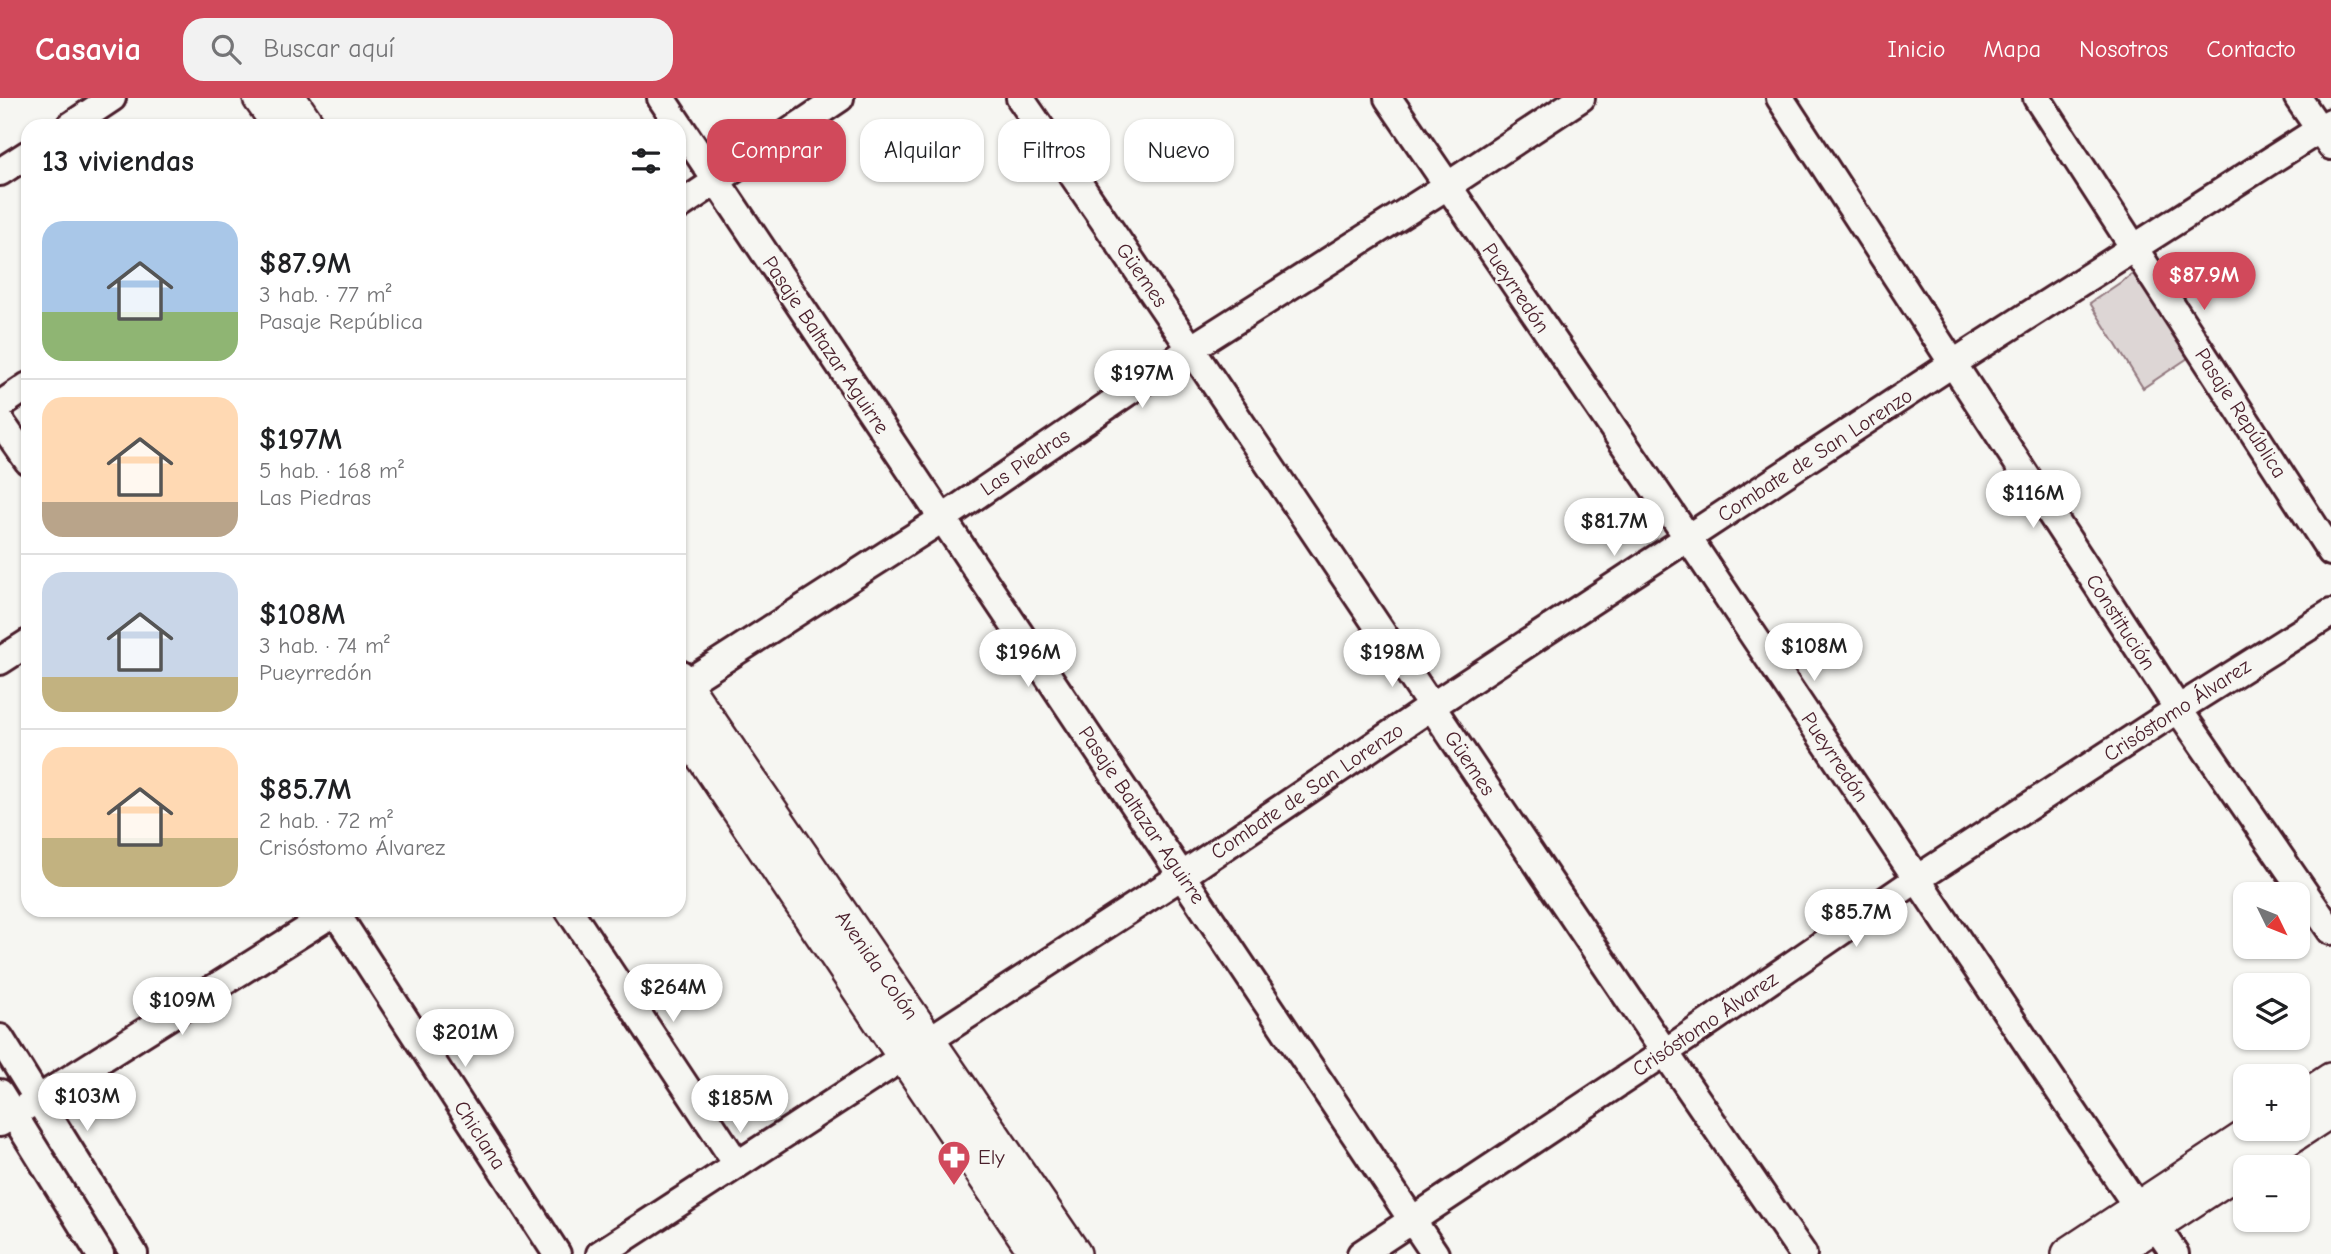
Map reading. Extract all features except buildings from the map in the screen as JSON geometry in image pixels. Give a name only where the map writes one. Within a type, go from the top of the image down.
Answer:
[{"type":"main road","points":[[260,98],[274,119]]},
{"type":"main road","points":[[289,98],[303,119]]},
{"type":"main road","name":"Avenida Colón","points":[[686,691],[917,1049],[1037,1254]]},
{"type":"main road","name":"Avenida Colón","points":[[686,732],[917,1049],[1074,1254]]},
{"type":"main road","points":[[2310,1094],[2331,1080]]},
{"type":"main road","points":[[2069,1254],[2146,1216],[2331,1110]]},
{"type":"main road","points":[[2110,1254],[2146,1216],[2243,1141]]},
{"type":"street","points":[[81,119],[113,98]]},
{"type":"street","name":"Pasaje Baltazar Aguirre","points":[[661,98],[675,119]]},
{"type":"street","points":[[808,119],[840,98]]},
{"type":"street","name":"Güemes","points":[[1020,98],[1192,348],[1664,1053],[1803,1254]]},
{"type":"street","name":"Pueyrredón","points":[[1388,98],[2146,1216],[2175,1254]]},
{"type":"street","name":"Las Piedras","points":[[686,680],[942,519],[1192,348],[1581,98]]},
{"type":"street","name":"Constitución","points":[[1780,98],[2178,709],[2331,931]]},
{"type":"street","name":"Pasaje República","points":[[2037,98],[2331,552]]},
{"type":"street","points":[[2298,98],[2327,133]]},
{"type":"street","name":"Combate de San Lorenzo","points":[[600,1254],[1183,876],[1432,706],[1952,364],[2134,249],[2327,133]]},
{"type":"street","name":"Pasaje Baltazar Aguirre","points":[[686,135],[707,165]]},
{"type":"street","points":[[0,172],[21,158]]},
{"type":"street","points":[[686,201],[714,182]]},
{"type":"street","name":"Pasaje Baltazar Aguirre","points":[[718,182],[1436,1254]]},
{"type":"street","points":[[0,405],[21,391]]},
{"type":"street","points":[[0,421],[21,451]]},
{"type":"street","name":"Crisóstomo Álvarez","points":[[1361,1254],[1664,1053],[1917,879],[2331,612]]},
{"type":"street","points":[[0,661],[21,648]]},
{"type":"street","points":[[100,1254],[5,1110],[39,1100],[327,917]]},
{"type":"street","name":"Chiclana","points":[[340,917],[557,1254]]},
{"type":"street","points":[[574,917],[737,1164]]},
{"type":"street","points":[[0,1038],[134,1254]]},
{"type":"shaded area","points":[[2142,268],[2197,352],[2143,388],[2090,303]]},
{"type":"place","name":"Ely","points":[[954,1187]]}]
